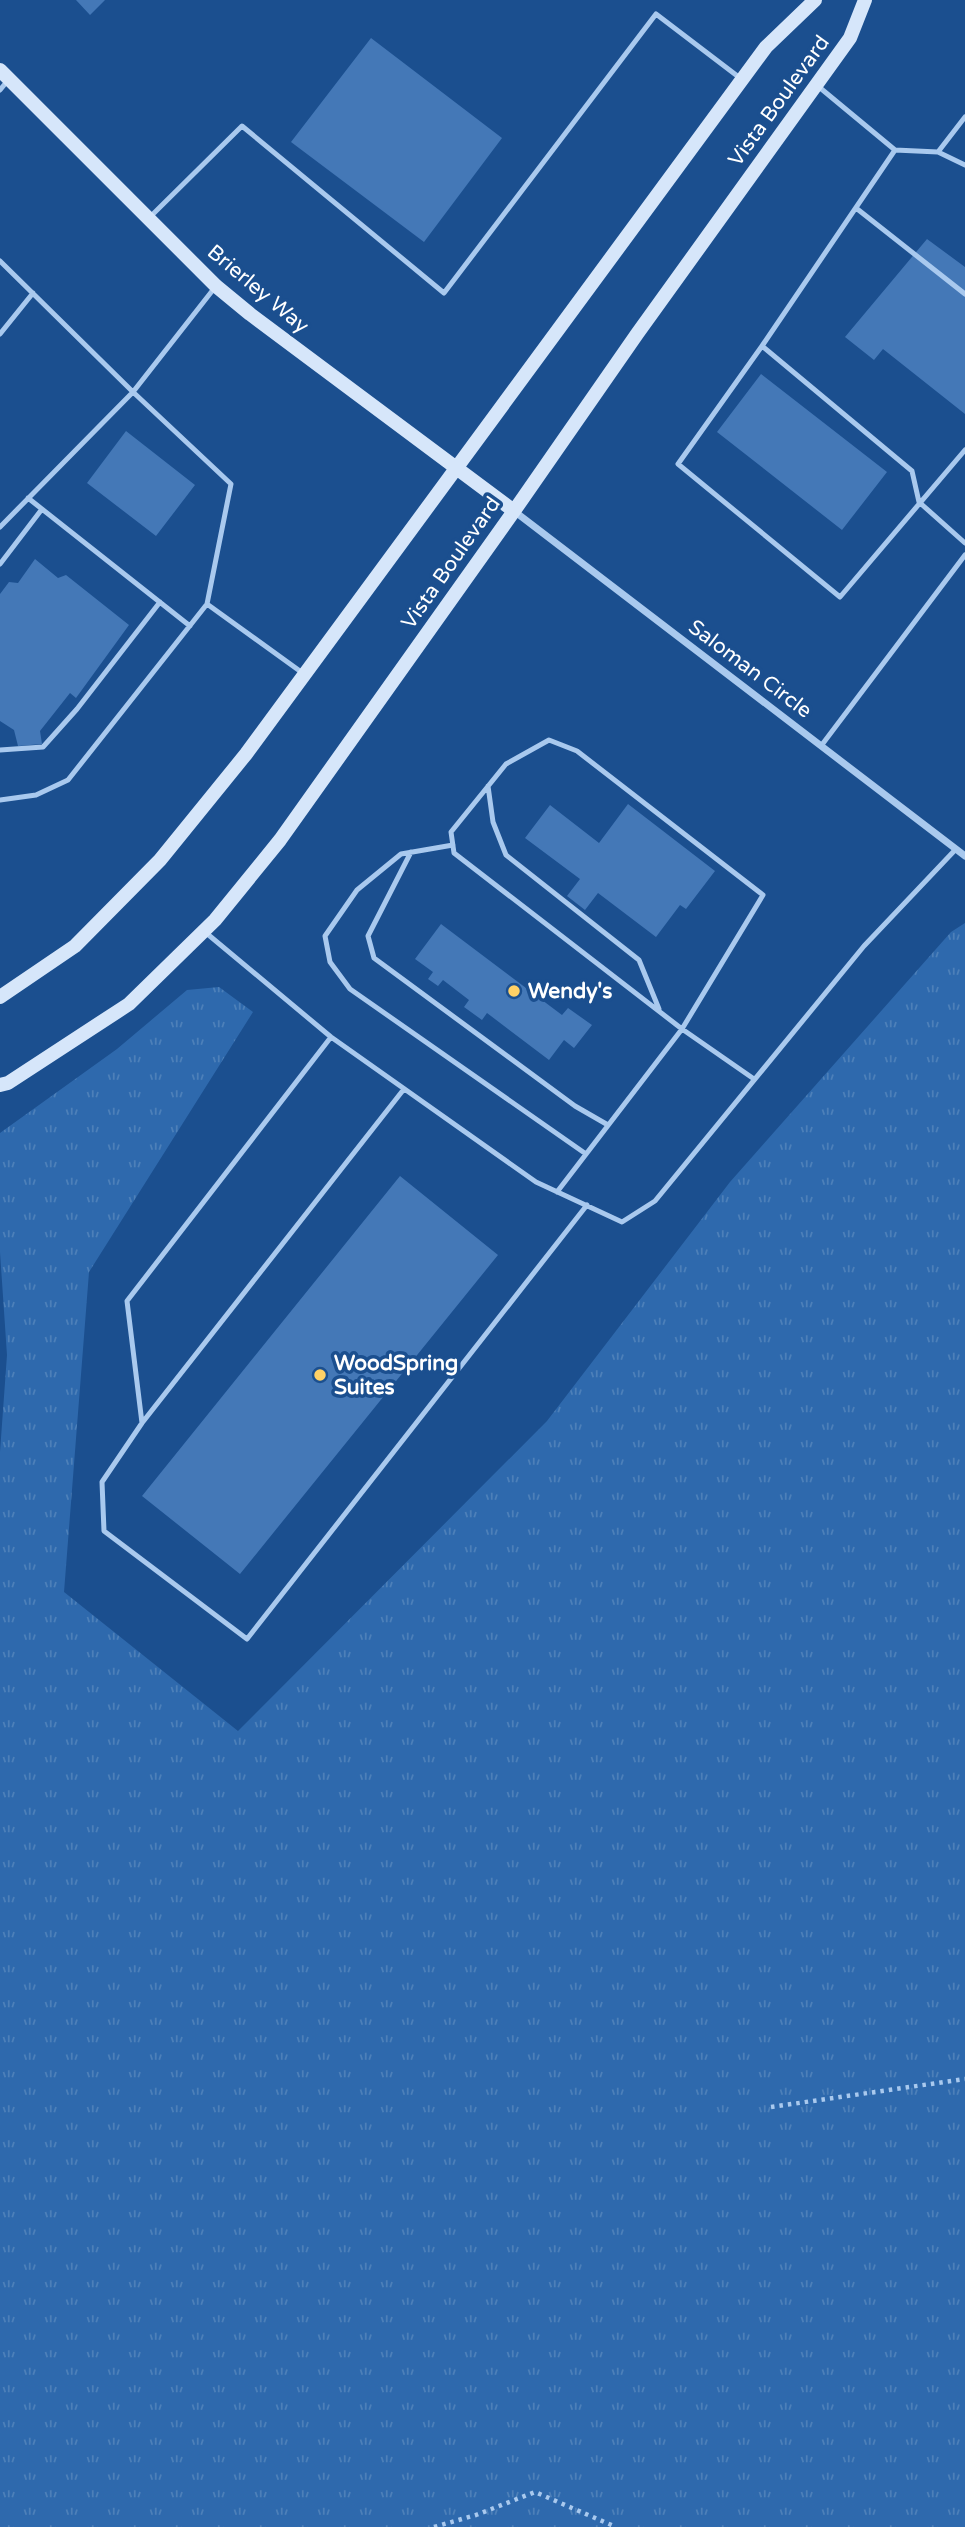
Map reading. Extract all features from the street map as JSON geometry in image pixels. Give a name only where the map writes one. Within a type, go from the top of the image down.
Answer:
[{"type":"main road","name":"Vista Boulevard","points":[[0,997],[75,946],[160,860],[246,754],[305,675],[766,47],[815,0]]},
{"type":"main road","name":"Vista Boulevard","points":[[0,1085],[8,1083],[129,1004],[205,931],[280,840],[637,334],[850,38],[865,0]]},
{"type":"main road","name":"Brierley Way","points":[[3,80],[216,286],[514,511]]},
{"type":"street","name":"Saloman Circle","points":[[514,511],[965,856]]},
{"type":"lane","points":[[149,219],[242,126],[444,293],[656,14],[742,80]]},
{"type":"lane","points":[[816,85],[895,150],[938,152],[965,165]]},
{"type":"lane","points":[[938,152],[965,117]]},
{"type":"lane","points":[[895,150],[678,464],[841,597],[965,450]]},
{"type":"lane","points":[[856,208],[965,294]]},
{"type":"lane","points":[[0,261],[132,392],[231,485],[208,604],[68,780],[36,795],[0,800]]},
{"type":"lane","points":[[0,527],[132,392],[216,286]]},
{"type":"lane","points":[[0,334],[33,293]]},
{"type":"lane","points":[[762,346],[912,471],[919,502],[965,543]]},
{"type":"lane","points":[[28,498],[190,626]]},
{"type":"lane","points":[[0,564],[42,509]]},
{"type":"lane","points":[[821,746],[965,555]]},
{"type":"lane","points":[[0,750],[43,747],[77,709],[160,602]]},
{"type":"lane","points":[[208,604],[305,675]]},
{"type":"lane","points":[[557,1192],[682,1029],[764,895],[577,751],[549,740],[506,764],[451,832],[454,853],[682,1029],[754,1079]]},
{"type":"lane","points":[[488,786],[493,822],[506,855],[639,960],[660,1012]]},
{"type":"lane","points":[[453,845],[401,854],[357,890],[325,936],[330,962],[350,989],[586,1154]]},
{"type":"lane","points":[[205,931],[331,1037],[536,1182],[622,1222],[654,1201],[864,946],[956,849]]},
{"type":"lane","points":[[411,852],[368,936],[374,958],[575,1106],[608,1125]]},
{"type":"lane","points":[[142,1423],[127,1301],[331,1037]]},
{"type":"lane","points":[[404,1089],[142,1423],[102,1482],[104,1531],[247,1639],[587,1205]]},
{"type":"path","points":[[771,2107],[965,2080]]},
{"type":"path","points":[[434,2527],[476,2515],[535,2492],[616,2527]]},
{"type":"green space","points":[[965,923],[965,2527],[0,2527],[0,1452],[7,1355],[0,1252],[0,1133],[117,1049],[187,990],[219,987],[253,1012],[89,1272],[64,1592],[238,1731],[547,1421],[730,1182],[951,932]]},
{"type":"building","points":[[76,0],[105,0],[90,15]]},
{"type":"building","points":[[371,38],[502,138],[424,242],[291,142]]},
{"type":"building","points":[[927,239],[965,267],[965,414],[883,349],[874,360],[845,337]]},
{"type":"building","points":[[761,374],[887,472],[842,530],[717,432]]},
{"type":"building","points":[[126,431],[195,485],[156,536],[87,483]]},
{"type":"building","points":[[35,559],[58,578],[66,575],[129,625],[76,698],[70,693],[40,731],[42,744],[18,746],[14,730],[0,721],[0,594],[9,582],[18,583]]},
{"type":"building","points":[[628,804],[715,871],[686,909],[680,905],[656,937],[598,893],[585,910],[567,896],[580,879],[525,838],[550,805],[599,843]]},
{"type":"building","points":[[441,924],[562,1015],[568,1008],[592,1025],[574,1048],[564,1040],[549,1060],[487,1013],[482,1020],[464,1007],[469,1000],[443,980],[438,986],[428,979],[433,972],[415,959]]},
{"type":"building","name":"WoodSpring Suites","points":[[400,1176],[498,1255],[240,1574],[142,1496]]},
{"type":"place","name":"Wendy's","points":[[514,991]]},
{"type":"place","name":"WoodSpring Suites","points":[[320,1375]]}]
